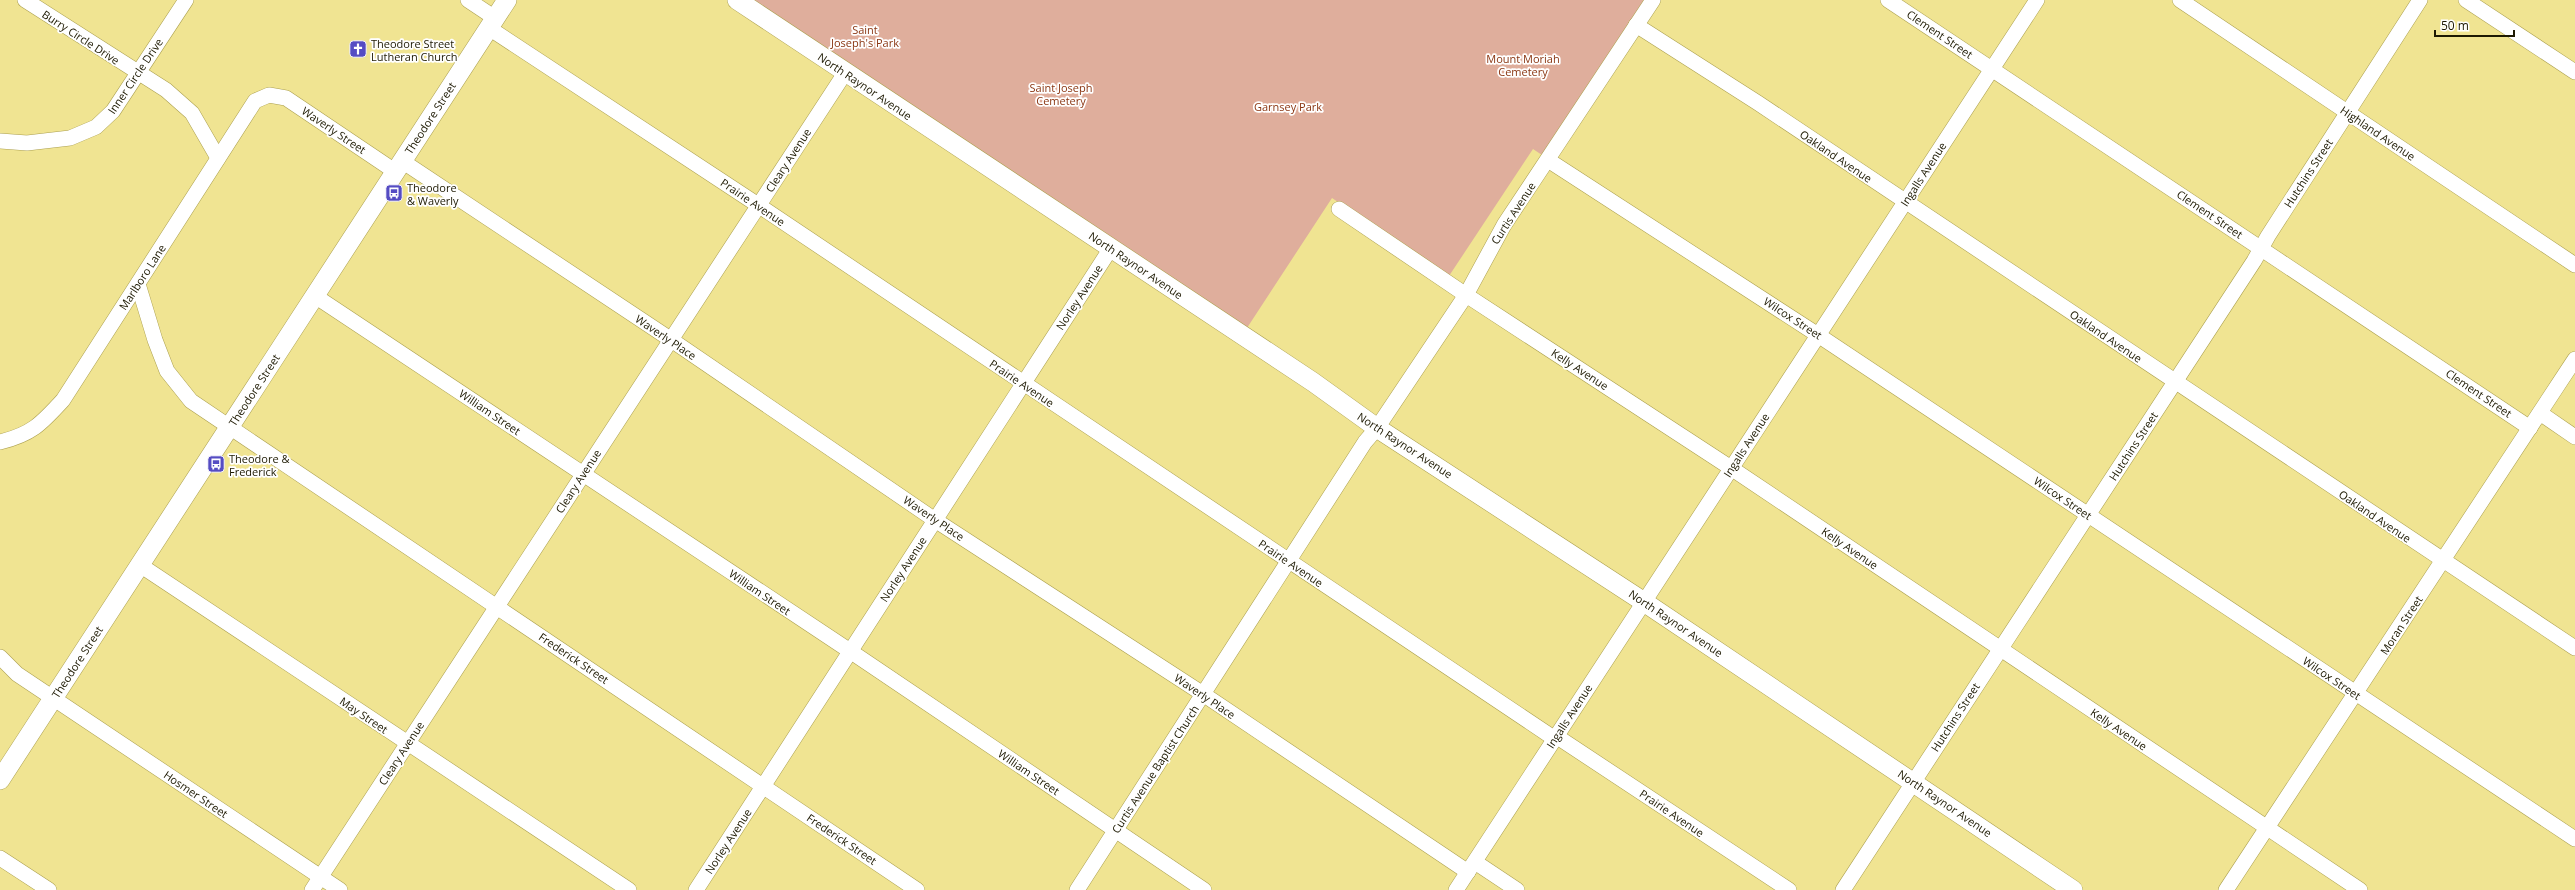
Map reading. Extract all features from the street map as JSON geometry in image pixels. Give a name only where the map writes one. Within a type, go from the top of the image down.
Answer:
[{"type":"main road","name":"Theodore Street","points":[[0,780],[507,0]]},
{"type":"main road","name":"North Raynor Avenue","points":[[737,0],[1313,382],[1377,428],[1644,602],[2073,890]]},
{"type":"street","name":"Burry Circle Drive","points":[[25,0],[138,74],[166,90],[192,113],[218,158]]},
{"type":"street","name":"Inner Circle Drive","points":[[0,142],[27,143],[70,138],[96,128],[112,112],[186,0]]},
{"type":"street","name":"Prairie Avenue","points":[[468,0],[492,23],[1023,384],[1788,890]]},
{"type":"street","name":"Curtis Avenue","points":[[1377,428],[1466,295],[1504,225],[1653,0]]},
{"type":"street","name":"Clement Street","points":[[1888,0],[2530,428]]},
{"type":"street","name":"Ingalls Avenue","points":[[1456,890],[2037,0]]},
{"type":"street","name":"Highland Avenue","points":[[2180,0],[2575,266]]},
{"type":"street","name":"Hutchins Street","points":[[1843,890],[2174,383],[2420,0]]},
{"type":"street","points":[[2466,0],[2575,72]]},
{"type":"street","name":"Oakland Avenue","points":[[1636,25],[1905,202],[2174,383],[2575,648]]},
{"type":"street","name":"Cleary Avenue","points":[[317,884],[496,606],[845,73]]},
{"type":"street","name":"Waverly Street","points":[[269,95],[286,98],[399,166]]},
{"type":"street","name":"Marlboro Lane","points":[[0,442],[17,438],[41,425],[62,400],[255,102],[269,95]]},
{"type":"street","name":"Wilcox Street","points":[[1548,160],[1818,335],[2355,694],[2575,839]]},
{"type":"street","name":"Waverly Place","points":[[399,166],[670,339],[935,520],[1203,694],[1471,867],[1517,890]]},
{"type":"street","name":"Kelly Avenue","points":[[1339,209],[1466,295],[1731,468],[2360,890]]},
{"type":"street","name":"Norley Avenue","points":[[696,890],[1111,248]]},
{"type":"street","name":"Frederick Street","points":[[138,284],[155,340],[168,371],[190,401],[229,429],[496,606],[917,890]]},
{"type":"street","name":"William Street","points":[[315,296],[850,651],[1204,890]]},
{"type":"street","name":"Moran Street","points":[[2226,890],[2575,359]]},
{"type":"street","points":[[2540,413],[2575,437]]},
{"type":"street","name":"Curtis Avenue Baptist Church","points":[[1077,890],[1365,442],[1377,428]]},
{"type":"street","name":"May Street","points":[[140,565],[407,744],[629,890]]},
{"type":"street","name":"Hosmer Street","points":[[0,657],[16,674],[317,884],[340,890]]},
{"type":"street","points":[[0,858],[48,890]]},
{"type":"green space","points":[[750,0],[1644,0],[1542,155],[1533,149],[1449,276],[1332,198],[1245,331]]},
{"type":"place","name":"Theodore Street Lutheran Church","points":[[358,49]]},
{"type":"place","name":"Theodore & Waverly","points":[[394,193]]},
{"type":"place","name":"Theodore & Frederick","points":[[216,464]]},
{"type":"park label","name":"Saint Joseph's Park","points":[[865,35]]},
{"type":"park label","name":"Mount Moriah Cemetery","points":[[1523,64]]},
{"type":"park label","name":"Saint Joseph Cemetery","points":[[1061,93]]},
{"type":"park label","name":"Garnsey Park","points":[[1288,106]]}]
